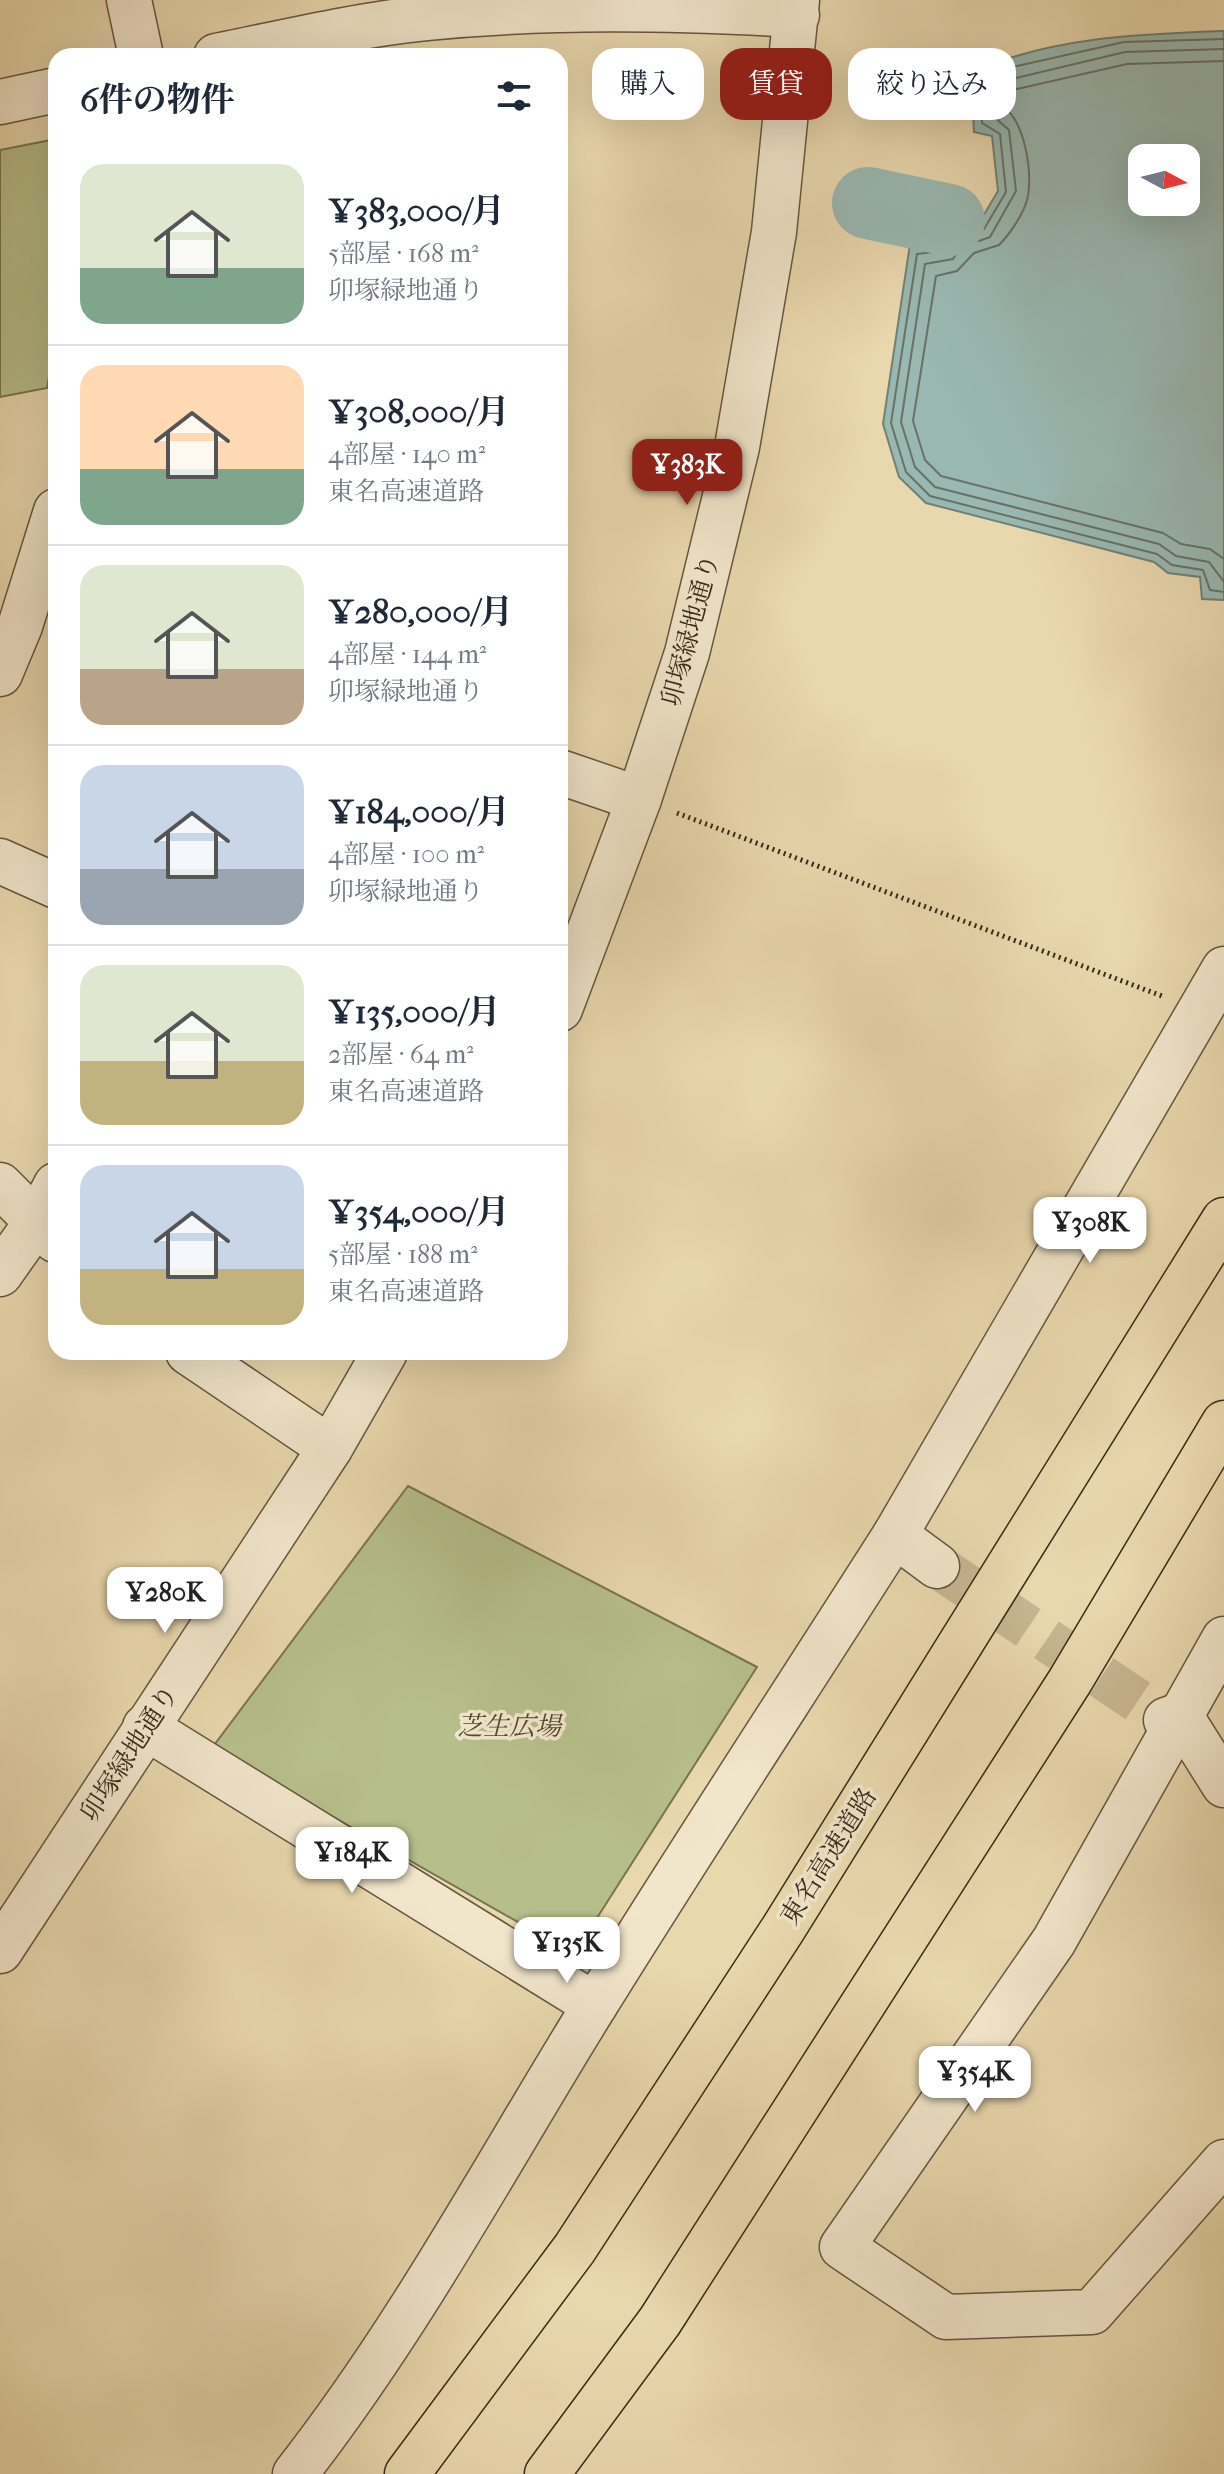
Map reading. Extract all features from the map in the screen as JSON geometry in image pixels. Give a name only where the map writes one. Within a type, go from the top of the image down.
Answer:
[{"type":"highway","name":"東名高速道路","points":[[407,2474],[575,2248],[783,1929],[1224,1220]]},
{"type":"highway","points":[[547,2474],[660,2321],[1070,1681],[1224,1423]]},
{"type":"street","points":[[129,0],[139,48]]},
{"type":"street","points":[[302,48],[421,37],[553,8],[797,7]]},
{"type":"street","name":"卯塚緑地通り","points":[[568,988],[639,799],[687,653],[737,447],[774,232],[797,7]]},
{"type":"street","points":[[0,102],[48,92]]},
{"type":"street","points":[[0,674],[20,626],[48,537]]},
{"type":"street","points":[[568,775],[639,799]]},
{"type":"street","points":[[0,861],[48,882]]},
{"type":"street","points":[[295,2474],[363,2384],[443,2260],[595,2005],[895,1535],[1211,1015],[1224,969]]},
{"type":"street","points":[[0,1185],[46,1232],[0,1274]]},
{"type":"street","points":[[200,1360],[330,1448]]},
{"type":"street","name":"卯塚緑地通り","points":[[0,1951],[330,1448],[380,1360]]},
{"type":"street","points":[[895,1535],[937,1566]]},
{"type":"street","points":[[1224,1639],[1173,1717],[1054,1941],[842,2247],[946,2317],[1092,2312],[1224,2162]]},
{"type":"street","points":[[1173,1717],[1224,1785]]},
{"type":"street","points":[[145,1727],[595,2005]]},
{"type":"path","points":[[639,799],[1211,1015]]},
{"type":"green space","points":[[48,141],[47,388],[0,397],[0,150]]},
{"type":"green space","name":"芝生広場","points":[[408,1486],[757,1667],[574,1954],[212,1748]]},
{"type":"water","points":[[1224,31],[1224,600],[1202,599],[1200,577],[1168,573],[1154,562],[926,503],[899,477],[883,424],[910,244],[944,244],[950,207],[979,223],[998,191],[992,136],[974,132],[973,120],[1016,120],[1016,57],[1063,45],[1128,36]]},
{"type":"waterway","points":[[868,203],[949,220]]},
{"type":"tunnel","points":[[937,1566],[1166,1720]]}]
